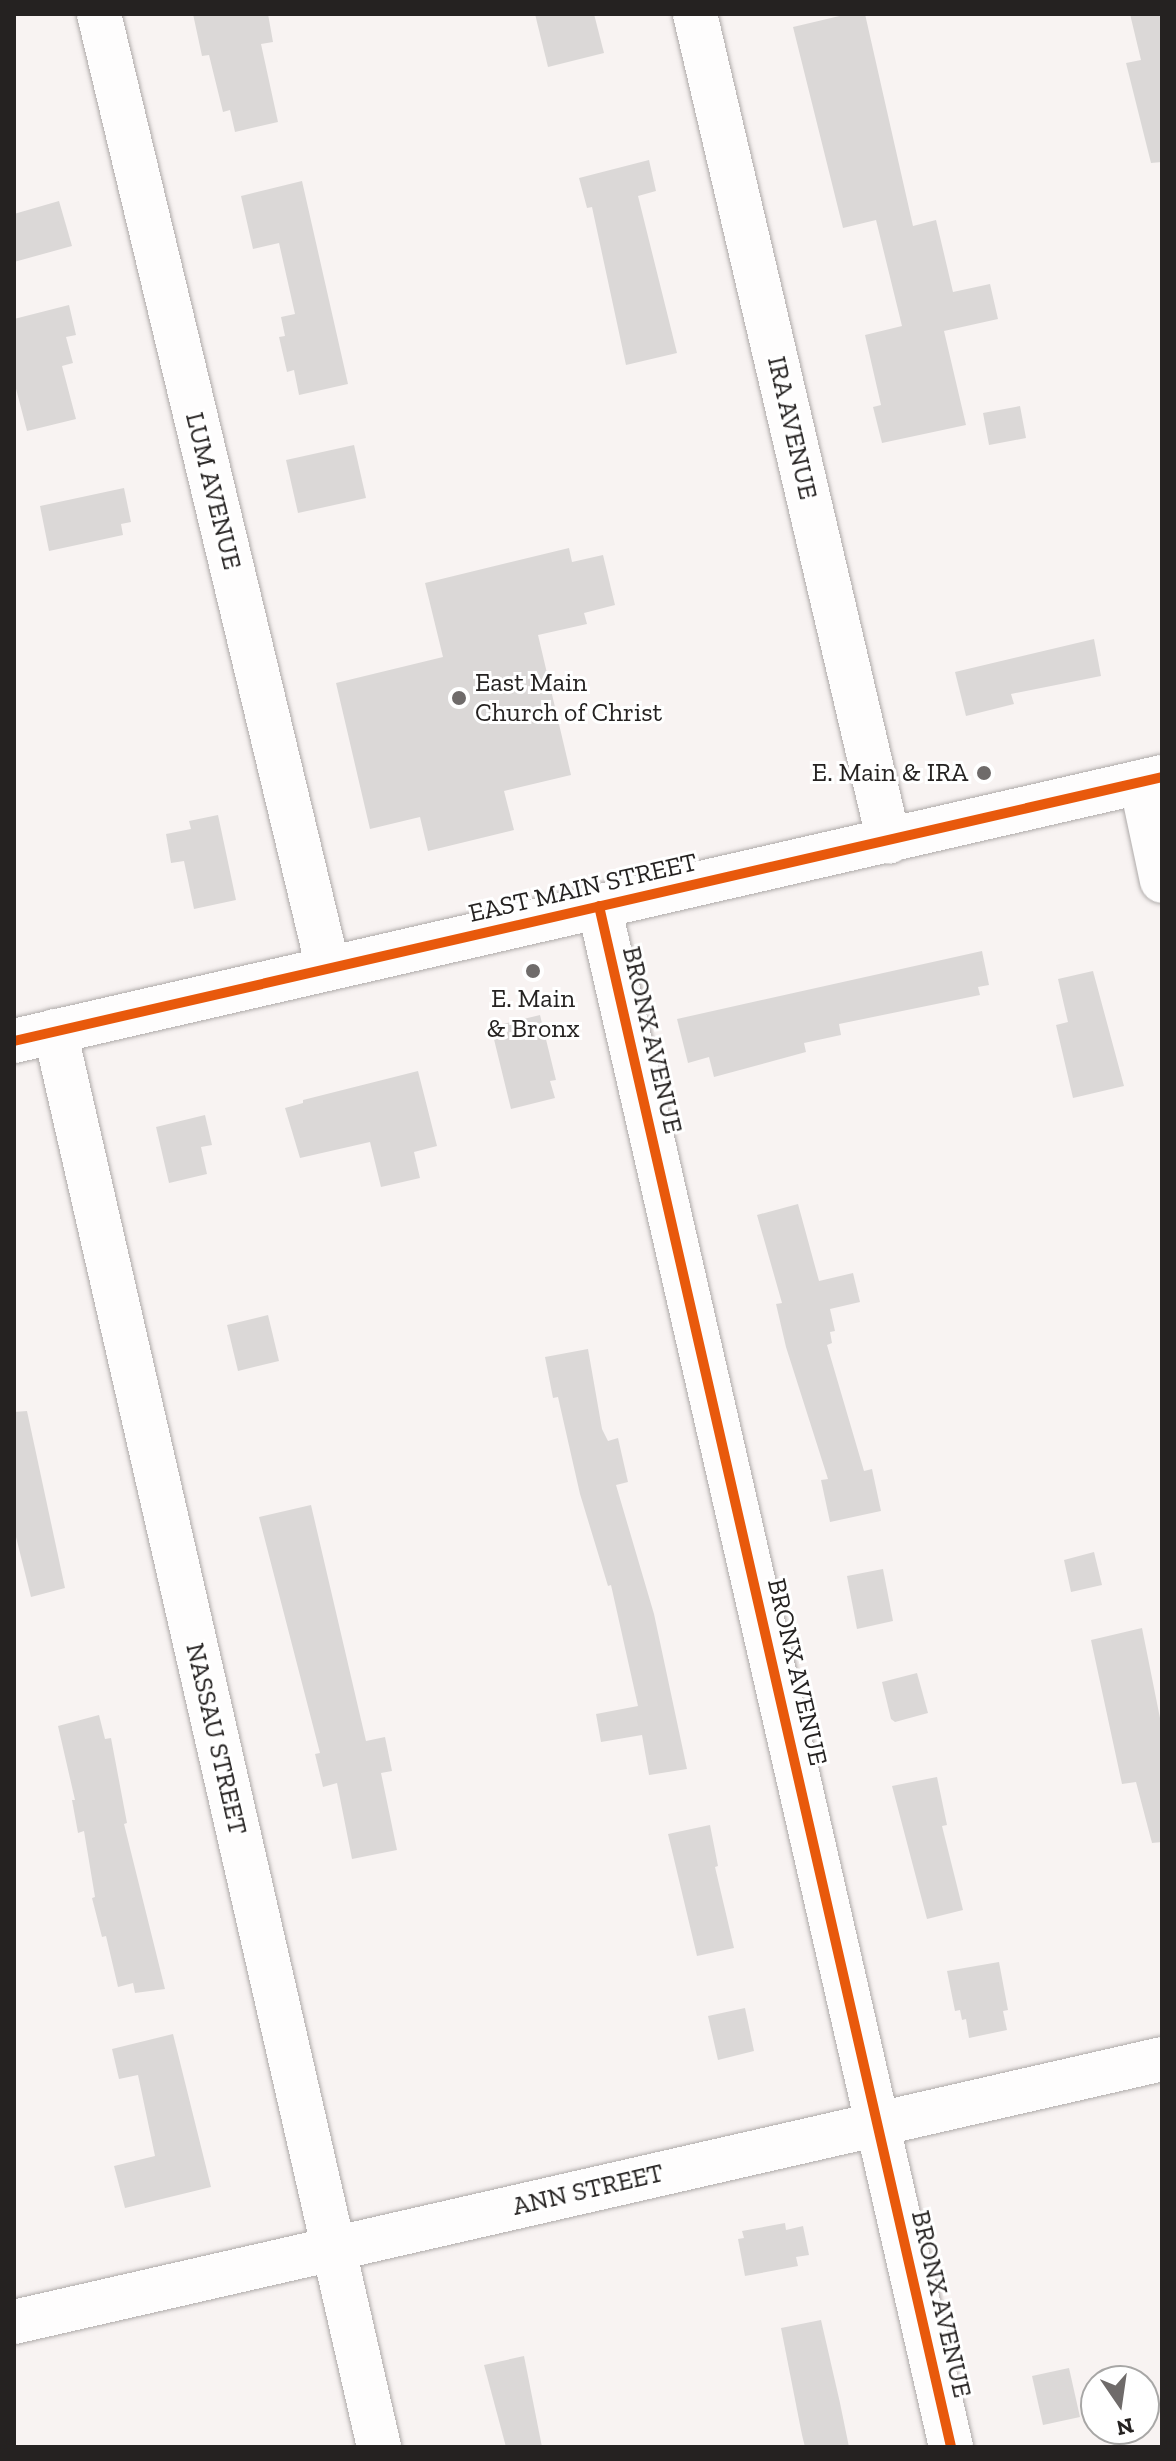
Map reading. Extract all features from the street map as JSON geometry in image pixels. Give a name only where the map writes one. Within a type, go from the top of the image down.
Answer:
[{"type":"street","name":"LUM AVENUE","points":[[99,14],[328,968]]},
{"type":"street","name":"IRA AVENUE","points":[[695,14],[889,842]]},
{"type":"street","name":"EAST MAIN STREET","points":[[34,1036],[1152,780]]},
{"type":"street","points":[[1152,780],[1162,881]]},
{"type":"street","name":"BRONX AVENUE","points":[[599,906],[951,2447]]},
{"type":"street","name":"NASSAU STREET","points":[[34,1036],[379,2447]]},
{"type":"street","name":"ANN STREET","points":[[14,2322],[1162,2059]]},
{"type":"building","points":[[193,14],[268,14],[273,42],[261,44],[278,122],[235,132],[230,110],[223,112],[209,55],[202,56]]},
{"type":"building","points":[[535,14],[594,14],[604,53],[548,67]]},
{"type":"building","points":[[848,14],[865,14],[913,226],[936,220],[953,292],[990,284],[998,319],[944,331],[966,425],[882,443],[873,407],[881,405],[865,335],[902,326],[876,220],[843,228],[793,27]]},
{"type":"building","points":[[1130,14],[1162,14],[1162,162],[1151,163],[1126,63],[1141,60]]},
{"type":"building","points":[[649,160],[656,191],[638,196],[677,353],[626,365],[592,207],[587,208],[579,178]]},
{"type":"building","points":[[302,181],[348,384],[299,395],[294,370],[287,372],[279,337],[285,336],[281,317],[295,314],[279,243],[253,249],[241,196]]},
{"type":"building","points":[[59,201],[72,246],[14,262],[14,214]]},
{"type":"building","points":[[69,305],[76,335],[66,337],[73,363],[62,366],[76,419],[27,431],[14,381],[14,319]]},
{"type":"building","points":[[1020,406],[1026,438],[989,445],[983,413]]},
{"type":"building","points":[[354,445],[366,498],[298,513],[286,460]]},
{"type":"building","points":[[124,488],[131,522],[121,524],[123,535],[49,551],[40,506]]},
{"type":"building","points":[[569,548],[572,562],[603,555],[615,605],[584,613],[587,624],[538,635],[571,775],[504,791],[514,830],[428,851],[420,817],[370,829],[336,683],[443,657],[425,583]]},
{"type":"building","points":[[1094,639],[1101,676],[1011,694],[1014,704],[966,716],[955,672]]},
{"type":"building","points":[[218,815],[236,900],[194,909],[184,861],[171,863],[166,834],[191,829],[189,821]]},
{"type":"building","points":[[982,951],[989,985],[978,987],[980,995],[839,1024],[841,1035],[804,1043],[806,1052],[714,1077],[709,1057],[688,1063],[677,1019]]},
{"type":"building","points":[[1093,971],[1124,1086],[1073,1098],[1056,1025],[1068,1022],[1058,979]]},
{"type":"building","points":[[540,1015],[556,1080],[550,1081],[555,1098],[511,1109],[491,1027]]},
{"type":"building","points":[[418,1071],[437,1146],[414,1152],[420,1178],[381,1187],[370,1142],[300,1158],[285,1108],[303,1103],[303,1100]]},
{"type":"building","points":[[205,1115],[212,1145],[201,1147],[207,1174],[169,1183],[156,1127]]},
{"type":"building","points":[[798,1204],[819,1281],[853,1273],[860,1302],[830,1309],[835,1331],[830,1332],[832,1343],[827,1345],[864,1471],[872,1469],[881,1511],[830,1522],[821,1480],[828,1479],[786,1347],[776,1304],[782,1303],[757,1215]]},
{"type":"building","points":[[268,1315],[279,1361],[238,1371],[227,1325]]},
{"type":"building","points":[[588,1349],[602,1429],[608,1441],[618,1438],[628,1482],[616,1485],[654,1614],[687,1769],[649,1775],[642,1735],[601,1742],[596,1714],[638,1706],[611,1585],[608,1586],[580,1494],[558,1397],[553,1398],[545,1357]]},
{"type":"building","points":[[27,1411],[65,1588],[31,1597],[14,1529],[14,1412]]},
{"type":"building","points":[[311,1505],[366,1741],[385,1737],[392,1771],[381,1773],[397,1850],[352,1859],[337,1783],[323,1787],[315,1754],[320,1753],[259,1517]]},
{"type":"building","points":[[1094,1552],[1102,1585],[1071,1592],[1064,1560]]},
{"type":"building","points":[[883,1569],[893,1621],[857,1629],[847,1576]]},
{"type":"building","points":[[1142,1628],[1162,1728],[1162,1842],[1152,1843],[1136,1782],[1122,1784],[1091,1640]]},
{"type":"building","points":[[917,1673],[928,1713],[895,1722],[891,1719],[882,1682]]},
{"type":"building","points":[[99,1715],[105,1739],[111,1738],[127,1823],[124,1824],[165,1989],[135,1993],[133,1983],[118,1987],[106,1936],[102,1937],[92,1898],[95,1897],[84,1831],[78,1833],[72,1800],[75,1800],[58,1726]]},
{"type":"building","points":[[937,1777],[947,1825],[942,1826],[963,1910],[927,1919],[892,1786]]},
{"type":"building","points":[[710,1825],[718,1866],[715,1867],[734,1948],[697,1956],[668,1834]]},
{"type":"building","points":[[999,1962],[1008,2010],[1003,2011],[1007,2030],[969,2038],[966,2019],[962,2020],[960,2010],[955,2011],[947,1971]]},
{"type":"building","points":[[745,2008],[754,2051],[718,2060],[708,2016]]},
{"type":"building","points":[[173,2034],[211,2187],[125,2208],[114,2166],[155,2156],[138,2075],[119,2079],[112,2049]]},
{"type":"building","points":[[785,2223],[786,2230],[803,2226],[809,2255],[796,2257],[798,2266],[745,2276],[738,2239],[744,2238],[742,2231]]},
{"type":"building","points":[[821,2320],[849,2447],[805,2447],[802,2435],[781,2328]]},
{"type":"building","points":[[524,2356],[542,2447],[506,2447],[484,2365]]},
{"type":"building","points":[[1069,2368],[1080,2417],[1043,2425],[1032,2376]]},
{"type":"cycle path","points":[[14,1041],[1162,777]]},
{"type":"cycle path","points":[[599,906],[951,2447]]},
{"type":"place","name":"East Main Church of Christ","points":[[459,698]]},
{"type":"place","name":"E. Main & IRA","points":[[984,773]]},
{"type":"place","name":"E. Main & Bronx","points":[[533,971]]}]
